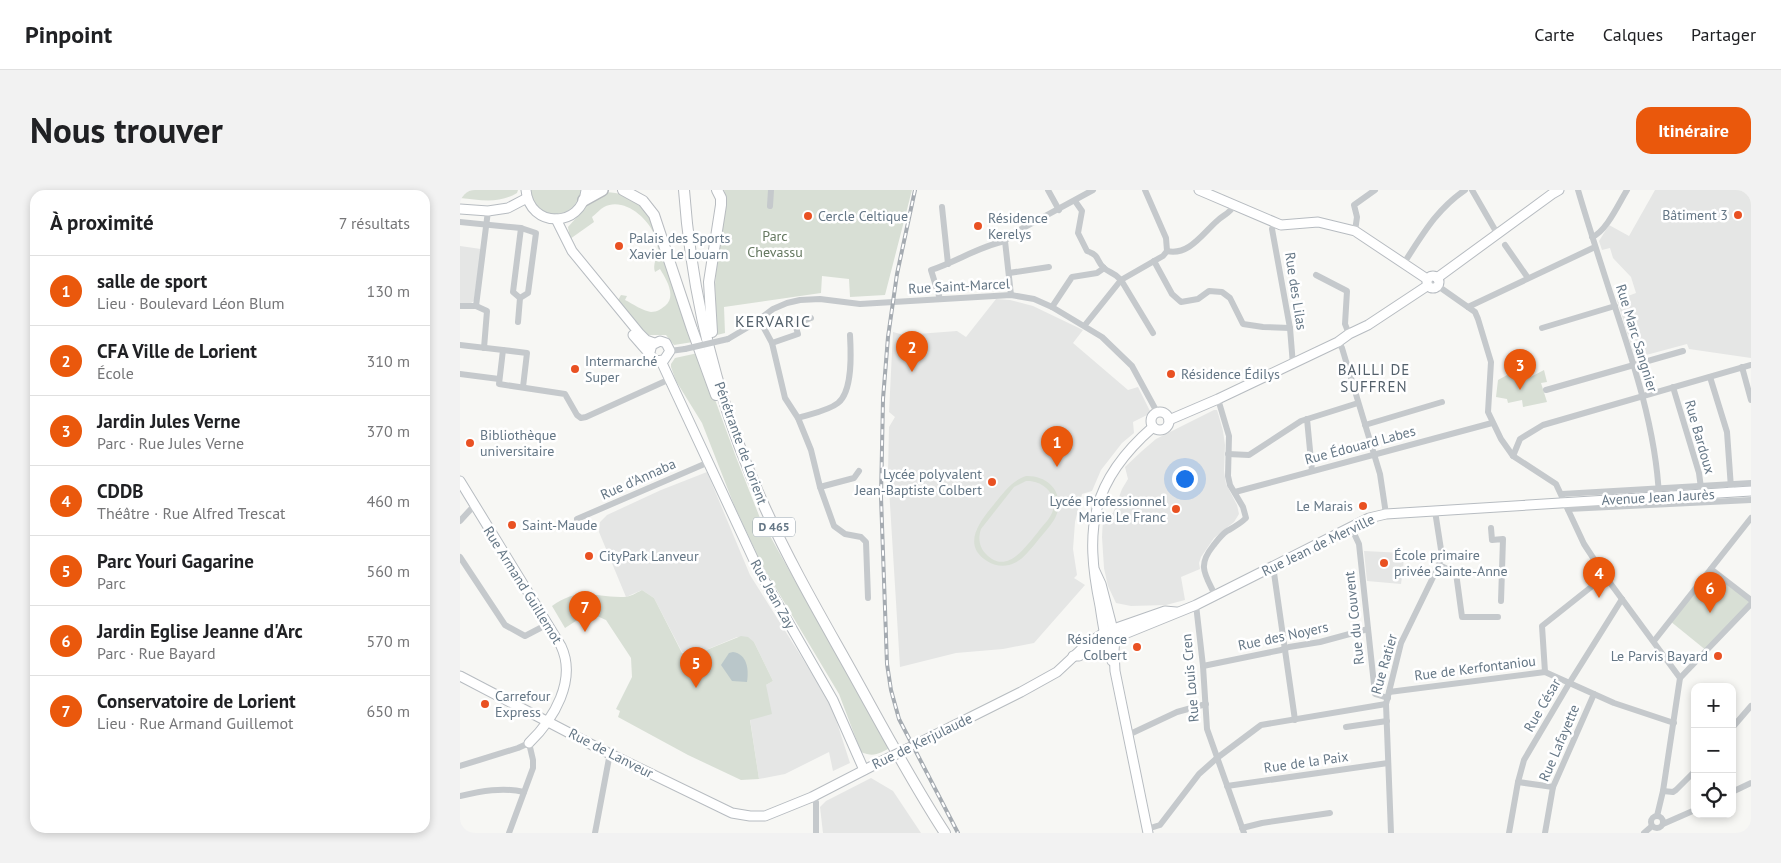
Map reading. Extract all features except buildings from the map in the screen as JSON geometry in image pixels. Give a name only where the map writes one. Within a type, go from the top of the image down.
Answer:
[{"type":"highway","points":[[585,195],[602,190]]},
{"type":"main road","points":[[623,190],[642,200],[654,215],[728,431],[742,453]]},
{"type":"main road","name":"Pénétrante de Lorient","points":[[684,190],[692,263],[700,309],[710,354],[742,453],[765,509],[799,577],[919,794],[945,833]]},
{"type":"main road","points":[[717,190],[721,198],[721,205],[711,266],[709,299],[711,327],[726,404]]},
{"type":"street","points":[[770,206],[771,190]]},
{"type":"street","points":[[1048,190],[1059,210]]},
{"type":"street","points":[[940,299],[931,270],[995,243],[1005,241],[1012,234],[1093,190]]},
{"type":"street","points":[[1085,325],[1121,280],[1163,256],[1167,251],[1166,238],[1145,190]]},
{"type":"street","points":[[1199,190],[1281,225],[1318,222],[1356,231],[1404,263],[1427,282],[1432,289],[1438,282],[1555,191]]},
{"type":"street","points":[[1356,231],[1357,217],[1354,205],[1376,190]]},
{"type":"street","points":[[1404,263],[1436,214],[1465,190]]},
{"type":"street","points":[[1472,190],[1498,235]]},
{"type":"street","name":"Rue Marc Sangnier","points":[[1578,190],[1634,365],[1658,468],[1659,493]]},
{"type":"street","points":[[1592,237],[1604,228],[1627,190]]},
{"type":"street","points":[[460,209],[488,210],[508,208],[526,194],[537,212],[546,218],[556,219],[571,215],[579,209],[585,195]]},
{"type":"street","points":[[1075,200],[1082,211],[1078,232],[1087,251],[1095,254],[1104,268],[1115,273],[1121,280],[1153,333]]},
{"type":"street","points":[[1167,251],[1174,252],[1189,247],[1232,210],[1234,205]]},
{"type":"street","points":[[942,207],[948,264]]},
{"type":"street","points":[[476,306],[488,210]]},
{"type":"street","points":[[556,219],[572,251],[612,301],[636,338],[652,347]]},
{"type":"street","points":[[460,222],[521,228],[536,233],[528,293],[520,298]]},
{"type":"street","name":"Rue des Lilas","points":[[1275,222],[1272,229],[1290,328],[1293,365]]},
{"type":"street","points":[[520,298],[513,292],[521,228]]},
{"type":"street","points":[[1005,241],[1011,295]]},
{"type":"street","points":[[1505,245],[1528,278]]},
{"type":"street","points":[[1468,307],[1595,247]]},
{"type":"street","points":[[1154,261],[1172,294],[1181,302],[1198,299],[1210,291],[1222,292],[1230,298],[1243,324],[1290,328]]},
{"type":"street","points":[[1009,273],[1049,267]]},
{"type":"street","points":[[1052,307],[1072,277],[1097,273],[1104,268]]},
{"type":"street","points":[[1316,275],[1346,291],[1345,324],[1349,334]]},
{"type":"street","points":[[1170,420],[1165,413],[1158,412],[1151,417],[1153,427],[1159,430],[1165,429],[1170,420],[1218,400],[1338,342],[1349,334],[1368,325],[1427,282]]},
{"type":"street","points":[[1438,282],[1475,312],[1478,319],[1491,362],[1488,412],[1501,439],[1513,456],[1556,484],[1584,544],[1605,576],[1680,678]]},
{"type":"street","name":"Rue Saint-Marcel","points":[[670,351],[728,339],[773,309],[800,300],[820,299],[860,304],[1011,295],[1034,299],[1052,307],[1085,325],[1102,337],[1132,366],[1158,412]]},
{"type":"street","points":[[518,322],[520,298]]},
{"type":"street","points":[[460,306],[476,306],[487,311],[484,348]]},
{"type":"street","points":[[1542,328],[1614,306]]},
{"type":"street","points":[[772,343],[798,334],[796,324],[811,318]]},
{"type":"street","points":[[759,319],[772,343],[785,398],[798,418],[811,450],[820,487],[834,526],[845,534],[861,537],[866,542],[868,598]]},
{"type":"street","points":[[798,418],[835,405],[844,395],[851,357],[850,335]]},
{"type":"street","points":[[660,341],[666,343],[670,351],[667,358],[661,361],[654,358],[652,347],[660,341]]},
{"type":"street","points":[[1338,342],[1342,348],[1374,454],[1382,485],[1386,514]]},
{"type":"street","points":[[460,344],[527,353],[523,388]]},
{"type":"street","points":[[499,382],[503,350]]},
{"type":"street","points":[[1546,390],[1683,351]]},
{"type":"street","name":"Rue Jean Zay","points":[[661,361],[758,572],[839,711],[864,770]]},
{"type":"street","points":[[1513,456],[1520,439],[1543,425],[1751,365]]},
{"type":"street","points":[[1742,368],[1751,400]]},
{"type":"street","points":[[460,374],[523,388],[565,394],[577,415],[584,418],[670,379]]},
{"type":"street","points":[[1710,377],[1727,432],[1732,488],[1751,483]]},
{"type":"street","name":"Rue Bardoux","points":[[1673,388],[1699,473],[1701,490]]},
{"type":"street","points":[[1215,595],[1203,570],[1206,554],[1224,532],[1239,525],[1246,518],[1243,507],[1230,485],[1228,476],[1229,436],[1218,400]]},
{"type":"street","points":[[1365,425],[1442,402]]},
{"type":"street","points":[[1228,454],[1249,455],[1307,419],[1358,403]]},
{"type":"street","points":[[1307,419],[1312,471]]},
{"type":"street","name":"Rue Édouard Labes","points":[[1235,492],[1492,422]]},
{"type":"street","points":[[1116,671],[1105,642],[1109,630],[1101,584],[1095,571],[1092,550],[1093,528],[1099,500],[1111,474],[1123,456],[1153,427]]},
{"type":"street","name":"Rue d'Annaba","points":[[577,519],[709,462]]},
{"type":"street","points":[[820,487],[854,478],[858,471]]},
{"type":"street","name":"Rue Armand Guillemot","points":[[460,481],[548,624],[564,653],[568,668],[562,695],[547,720],[529,743]]},
{"type":"street","name":"Avenue Jean Jaurès","points":[[1565,502],[1732,488],[1751,491]]},
{"type":"street","points":[[1565,502],[1751,500]]},
{"type":"street","name":"Rue Jean de Merville","points":[[1196,605],[1369,518],[1386,514],[1565,502]]},
{"type":"street","points":[[460,522],[475,507]]},
{"type":"street","name":"Rue Ratier","points":[[1391,833],[1387,721],[1388,698],[1401,643],[1442,556],[1435,511]]},
{"type":"street","points":[[1654,641],[1751,518]]},
{"type":"street","name":"Rue du Couvent","points":[[1351,527],[1359,544],[1375,694],[1388,698]]},
{"type":"street","points":[[1491,528],[1492,540],[1503,539],[1501,602]]},
{"type":"street","points":[[460,557],[504,625],[525,636],[548,624]]},
{"type":"street","points":[[1439,565],[1456,572],[1462,617],[1498,617]]},
{"type":"street","points":[[1273,566],[1295,720]]},
{"type":"street","points":[[1711,568],[1751,600]]},
{"type":"street","points":[[1545,672],[1542,626],[1605,576]]},
{"type":"street","name":"Rue César","points":[[1509,833],[1524,760],[1622,599]]},
{"type":"street","points":[[1652,826],[1651,820],[1657,816],[1663,791],[1680,678],[1751,604]]},
{"type":"street","name":"Rue de Kerjulaude","points":[[1073,656],[1079,656],[1105,642],[1196,605]]},
{"type":"street","name":"Rue Louis Cren","points":[[1196,605],[1203,666],[1207,729],[1243,831]]},
{"type":"street","name":"Rue de Kerjulaude","points":[[765,816],[812,797],[1021,692],[1057,672],[1073,656],[1109,630],[1165,611],[1179,612]]},
{"type":"street","name":"Rue des Noyers","points":[[1203,666],[1286,649],[1368,629]]},
{"type":"street","points":[[1109,630],[1116,638],[1114,651],[1116,671],[1147,831]]},
{"type":"street","name":"Rue de Kerfontaniou","points":[[1147,831],[1160,825],[1199,774],[1217,758],[1261,726],[1388,698],[1545,672],[1614,703],[1674,723]]},
{"type":"street","name":"Rue de Lanveur","points":[[460,676],[732,813],[765,816]]},
{"type":"street","name":"Rue Lafayette","points":[[1546,833],[1553,787],[1594,694]]},
{"type":"street","points":[[1128,734],[1177,712],[1206,704]]},
{"type":"street","points":[[1736,723],[1751,706]]},
{"type":"street","points":[[1346,727],[1387,721]]},
{"type":"street","points":[[460,766],[529,743],[533,768],[509,833]]},
{"type":"street","points":[[595,833],[610,753]]},
{"type":"street","name":"Rue de la Paix","points":[[1227,786],[1388,763]]},
{"type":"street","points":[[1663,791],[1673,792],[1692,773]]},
{"type":"street","points":[[1518,782],[1553,787]]},
{"type":"street","points":[[1736,790],[1751,783]]},
{"type":"street","points":[[460,796],[484,790],[516,790],[524,792]]},
{"type":"street","points":[[812,797],[816,802],[816,833]]},
{"type":"street","points":[[1652,826],[1659,828],[1663,824],[1691,812]]},
{"type":"street","points":[[1243,831],[1262,823],[1330,813]]},
{"type":"street","points":[[1657,816],[1662,818],[1663,824]]},
{"type":"street","points":[[1644,833],[1652,826]]},
{"type":"shaded area","points":[[1655,190],[1751,190],[1751,358],[1689,349],[1687,344],[1635,358],[1617,300],[1636,293],[1631,277],[1613,258],[1610,248],[1602,250],[1599,241],[1609,225],[1629,236]]},
{"type":"shaded area","points":[[460,246],[481,249],[474,301],[471,303],[460,303]]},
{"type":"shaded area","name":"Lycée polyvalent Jean-Baptiste Colbert","points":[[996,299],[1010,300],[1033,306],[1083,330],[1073,343],[1128,390],[1138,387],[1151,413],[1133,422],[1134,433],[1122,443],[1101,470],[1092,491],[1082,494],[1075,522],[1073,549],[1077,575],[1074,578],[1085,585],[1034,643],[1003,649],[956,653],[900,667],[888,472],[889,427],[895,417],[889,412],[893,332],[904,335],[957,331],[966,337]]},
{"type":"shaded area","name":"Lycée Professionnel Marie Le Franc","points":[[1217,410],[1223,431],[1226,484],[1237,505],[1239,514],[1234,522],[1214,538],[1201,557],[1200,569],[1181,577],[1185,600],[1166,605],[1131,606],[1116,603],[1108,586],[1104,568],[1103,518],[1113,513],[1128,479],[1125,467],[1156,439]]},
{"type":"shaded area","points":[[707,472],[750,575],[831,704],[850,763],[833,771],[829,752],[785,774],[759,779],[750,719],[766,685],[773,681],[754,642],[737,637],[694,655],[687,655],[682,652],[654,598],[642,590],[626,597],[599,532],[600,522],[607,515],[661,490]]},
{"type":"shaded area","name":"École primaire privée Sainte-Anne","points":[[1364,551],[1404,553],[1403,574],[1406,574],[1406,577],[1402,577],[1401,584],[1367,581]]},
{"type":"shaded area","points":[[729,653],[738,653],[746,663],[748,672],[747,682],[732,681],[721,665]]},
{"type":"shaded area","points":[[871,778],[893,791],[921,833],[823,833],[820,807],[826,801]]},
{"type":"green space","points":[[460,190],[518,190],[517,193],[503,199],[475,200],[460,198]]},
{"type":"green space","points":[[531,190],[581,190],[578,200],[572,208],[555,214],[539,208]]},
{"type":"green space","name":"Parc Chevassu","points":[[724,190],[912,190],[885,295],[850,297],[849,279],[822,276],[821,293],[724,307],[725,333],[717,335],[715,285],[718,247],[727,202]]},
{"type":"green space","points":[[603,192],[619,193],[630,197],[641,204],[651,215],[693,342],[674,345],[666,335],[647,335],[617,302],[621,295],[627,296],[625,300],[653,312],[665,306],[670,297],[667,282],[660,269],[655,272],[654,266],[658,249],[655,236],[640,215],[634,210],[619,205],[604,207],[592,217],[594,222],[570,239],[568,227],[585,208],[588,201]]},
{"type":"green space","points":[[698,353],[760,518],[892,747],[880,753],[870,755],[861,752],[839,694],[762,565],[734,505],[702,423],[676,381],[671,367],[675,358]]},
{"type":"green space","points":[[1544,370],[1547,382],[1541,383],[1547,402],[1523,407],[1522,400],[1508,403],[1507,399],[1496,397],[1498,380],[1509,374],[1515,381],[1521,382]]},
{"type":"green space","points":[[1026,476],[1035,477],[1049,483],[1057,496],[1059,503],[1058,511],[1050,526],[1020,559],[1009,565],[994,565],[979,554],[975,547],[974,539],[976,532],[984,516],[1002,494]],"holes":[[[1026,481],[1032,481],[1047,488],[1053,498],[1052,513],[1022,551],[1009,560],[1001,562],[994,560],[986,554],[981,545],[979,539],[981,529],[1014,487]]]},
{"type":"green space","points":[[1711,569],[1751,600],[1707,651],[1670,621]]},
{"type":"green space","points":[[642,590],[654,598],[682,653],[694,655],[741,636],[748,637],[754,642],[773,681],[766,685],[772,714],[750,720],[759,779],[741,780],[688,755],[618,717],[620,711],[616,709],[632,677],[631,658],[606,620],[597,616],[582,617],[565,628],[552,606],[571,596],[587,594],[624,597],[631,596]]},
{"type":"railway","points":[[915,190],[897,274],[888,337],[883,399],[881,497],[887,664],[891,690],[899,719],[958,833]]},
{"type":"place","name":"Bâtiment 3","points":[[1738,215]]},
{"type":"place","name":"Cercle Celtique","points":[[808,216]]},
{"type":"place","name":"Résidence Kerelys","points":[[978,226]]},
{"type":"place","name":"Palais des Sports Xavier Le Louarn","points":[[619,246]]},
{"type":"place","name":"Intermarché Super","points":[[575,369]]},
{"type":"place","name":"CFA Ville de Lorient","points":[[912,372]]},
{"type":"place","name":"Résidence Édilys","points":[[1171,374]]},
{"type":"place","name":"Jardin Jules Verne","points":[[1520,390]]},
{"type":"place","name":"Bibliothèque universitaire","points":[[470,443]]},
{"type":"place","name":"salle de sport","points":[[1057,467]]},
{"type":"place","name":"Lycée polyvalent Jean-Baptiste Colbert","points":[[992,482]]},
{"type":"place","name":"Le Marais","points":[[1363,506]]},
{"type":"place","name":"Lycée Professionnel Marie Le Franc","points":[[1176,509]]},
{"type":"place","name":"Saint-Maude","points":[[512,525]]},
{"type":"place","name":"CityPark Lanveur","points":[[589,556]]},
{"type":"place","name":"École primaire privée Sainte-Anne","points":[[1384,563]]},
{"type":"place","name":"CDDB","points":[[1599,598]]},
{"type":"place","name":"Jardin Eglise Jeanne d'Arc","points":[[1710,613]]},
{"type":"place","name":"Conservatoire de Lorient","points":[[585,632]]},
{"type":"place","name":"Résidence Colbert","points":[[1137,647]]},
{"type":"place","name":"Le Parvis Bayard","points":[[1718,656]]},
{"type":"place","name":"Parc Youri Gagarine","points":[[696,688]]},
{"type":"place","name":"Carrefour Express","points":[[485,704]]},
{"type":"district","name":"KERVARIC","points":[[773,321]]},
{"type":"district","name":"BAILLI DE SUFFREN","points":[[1374,378]]}]
